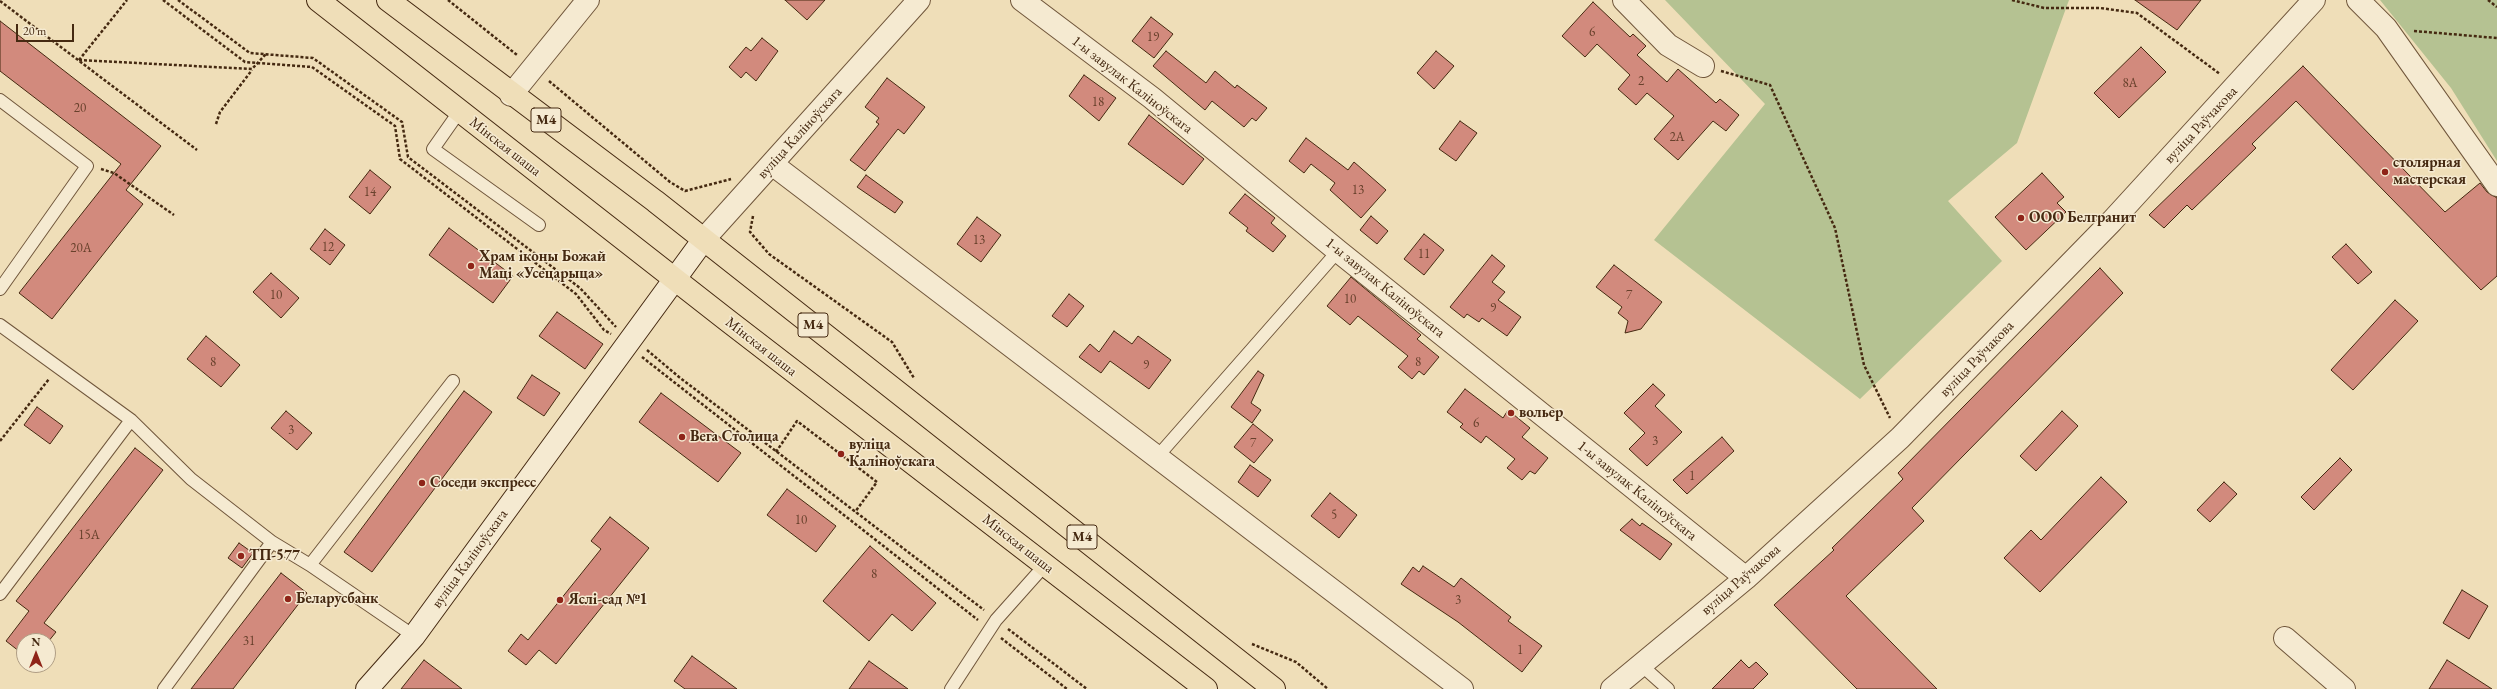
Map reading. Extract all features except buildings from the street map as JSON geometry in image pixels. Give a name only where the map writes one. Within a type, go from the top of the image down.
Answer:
[{"type":"main road","name":"Мінская шаша","points":[[318,0],[673,279],[1206,689]]},
{"type":"main road","name":"М4","points":[[388,0],[511,95],[704,239],[1274,689]]},
{"type":"street","points":[[511,95],[534,69],[588,0]]},
{"type":"street","name":"вуліца Каліноўскага","points":[[367,689],[414,636],[673,279],[704,239],[919,0]]},
{"type":"street","name":"1-ы завулак Каліноўскага","points":[[1022,0],[1152,98],[1338,251],[1746,578]]},
{"type":"street","points":[[1624,0],[1668,44],[1704,66]]},
{"type":"street","name":"вуліца Раўчакова","points":[[1612,689],[1640,664],[1746,578],[1900,438],[2112,221],[2314,0]]},
{"type":"street","points":[[2358,0],[2386,28],[2497,184]]},
{"type":"street","points":[[772,164],[1462,689]]},
{"type":"street","points":[[2285,638],[2344,689]]},
{"type":"lane","points":[[0,100],[87,166],[0,289]]},
{"type":"lane","points":[[459,112],[434,149],[538,225]]},
{"type":"lane","points":[[1157,457],[1338,251]]},
{"type":"lane","points":[[0,325],[131,420],[191,479],[272,542],[310,565],[414,636]]},
{"type":"lane","points":[[310,565],[453,381]]},
{"type":"lane","points":[[0,594],[131,420]]},
{"type":"lane","points":[[164,689],[272,542]]},
{"type":"lane","points":[[951,689],[991,631],[996,620],[1045,565]]},
{"type":"lane","points":[[1640,664],[1668,689]]},
{"type":"path","points":[[78,60],[127,0]]},
{"type":"path","points":[[163,0],[245,62],[312,67],[395,126],[400,159],[576,294],[604,330],[626,345],[991,631],[1068,689]]},
{"type":"path","points":[[448,0],[670,182]]},
{"type":"path","points":[[2012,0],[2044,8],[2100,8],[2137,13],[2237,86]]},
{"type":"path","points":[[2488,0],[2497,6]]},
{"type":"path","points":[[0,1],[197,150]]},
{"type":"path","points":[[2386,28],[2497,38]]},
{"type":"path","points":[[216,124],[220,112],[252,69],[266,54]]},
{"type":"path","points":[[78,60],[252,69]]},
{"type":"path","points":[[1704,66],[1770,85],[1835,228],[1864,365],[1900,438]]},
{"type":"path","points":[[87,166],[114,173],[174,214]]},
{"type":"path","points":[[769,254],[892,342],[916,380]]},
{"type":"path","points":[[0,441],[58,368]]},
{"type":"path","points":[[776,452],[797,421],[877,482],[855,512]]},
{"type":"path","points":[[1250,643],[1296,662],[1328,689]]},
{"type":"green space","points":[[1665,0],[2069,0],[2017,143],[1948,201],[2002,261],[1860,399],[1654,240],[1765,104]]},
{"type":"green space","points":[[2380,0],[2497,0],[2497,161],[2451,88]]},
{"type":"place","name":"столярная мастерская","points":[[2385,172]]},
{"type":"place","name":"ООО Белгранит","points":[[2021,218]]},
{"type":"place","name":"Храм іконы Божай Маці «Усецарыца»","points":[[471,266]]},
{"type":"place","name":"вольер","points":[[1511,413]]},
{"type":"place","name":"Вега Столица","points":[[682,437]]},
{"type":"place","name":"вуліца Каліноўскага","points":[[841,454]]},
{"type":"place","name":"Соседи экспресс","points":[[422,483]]},
{"type":"place","name":"ТП-577","points":[[241,556]]},
{"type":"place","name":"Беларусбанк","points":[[288,599]]},
{"type":"place","name":"Яслі-сад №1","points":[[560,600]]}]
